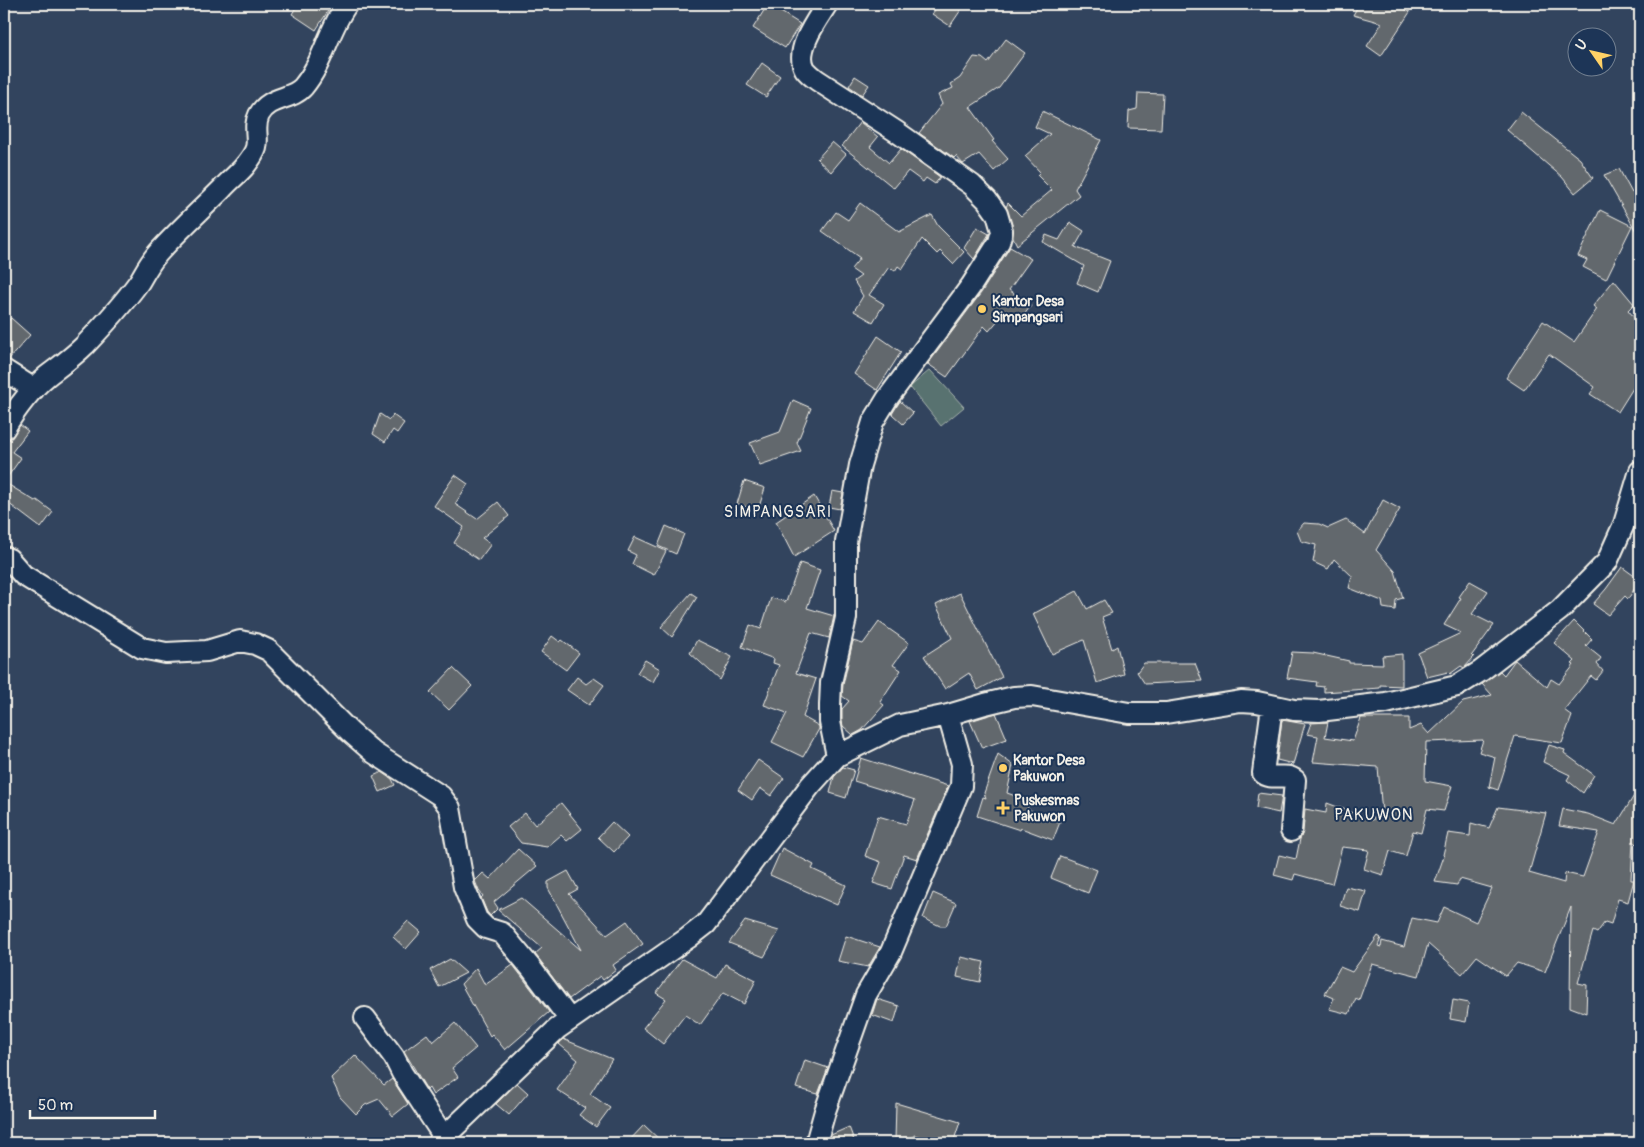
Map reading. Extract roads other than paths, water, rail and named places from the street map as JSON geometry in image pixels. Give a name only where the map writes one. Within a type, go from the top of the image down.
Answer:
[{"type":"street","points":[[4,429],[26,397],[46,377],[85,345],[113,315],[157,254],[244,168],[256,148],[255,128],[259,115],[264,108],[283,96],[294,94],[301,90],[313,74],[323,55],[331,30],[347,4]]},
{"type":"street","points":[[827,4],[804,46],[801,56],[806,70],[817,80],[897,132],[972,185],[987,200],[997,214],[1002,231],[998,242],[971,286],[887,399],[873,422],[860,466],[846,542],[846,618],[831,684],[830,705],[830,722],[837,756]]},
{"type":"street","points":[[4,370],[34,389]]},
{"type":"street","points":[[365,1018],[394,1057],[441,1140],[537,1047],[570,1020],[706,924],[810,786],[837,756],[900,725],[948,715],[1014,697],[1032,696],[1129,713],[1166,713],[1241,701],[1294,710],[1319,711],[1386,703],[1457,686],[1481,671],[1560,610],[1607,562],[1624,524],[1640,471]]},
{"type":"street","points":[[4,557],[9,559],[23,575],[142,648],[166,653],[208,651],[240,641],[255,644],[268,650],[356,737],[374,752],[441,796],[450,808],[464,887],[477,919],[486,928],[502,933],[570,1020]]},
{"type":"street","points":[[1272,706],[1263,773],[1266,776],[1290,776],[1295,780],[1291,831]]},
{"type":"street","points":[[816,1143],[825,1111],[866,995],[891,952],[961,786],[962,764],[948,715]]},
{"type":"place","name":"Kantor Desa Simpangsari","points":[[982,309]]},
{"type":"place","name":"Kantor Desa Pakuwon","points":[[1003,768]]},
{"type":"place","name":"Puskesmas Pakuwon","points":[[1003,808]]},
{"type":"district","name":"SIMPANGSARI","points":[[778,511]]},
{"type":"district","name":"PAKUWON","points":[[1374,814]]}]
